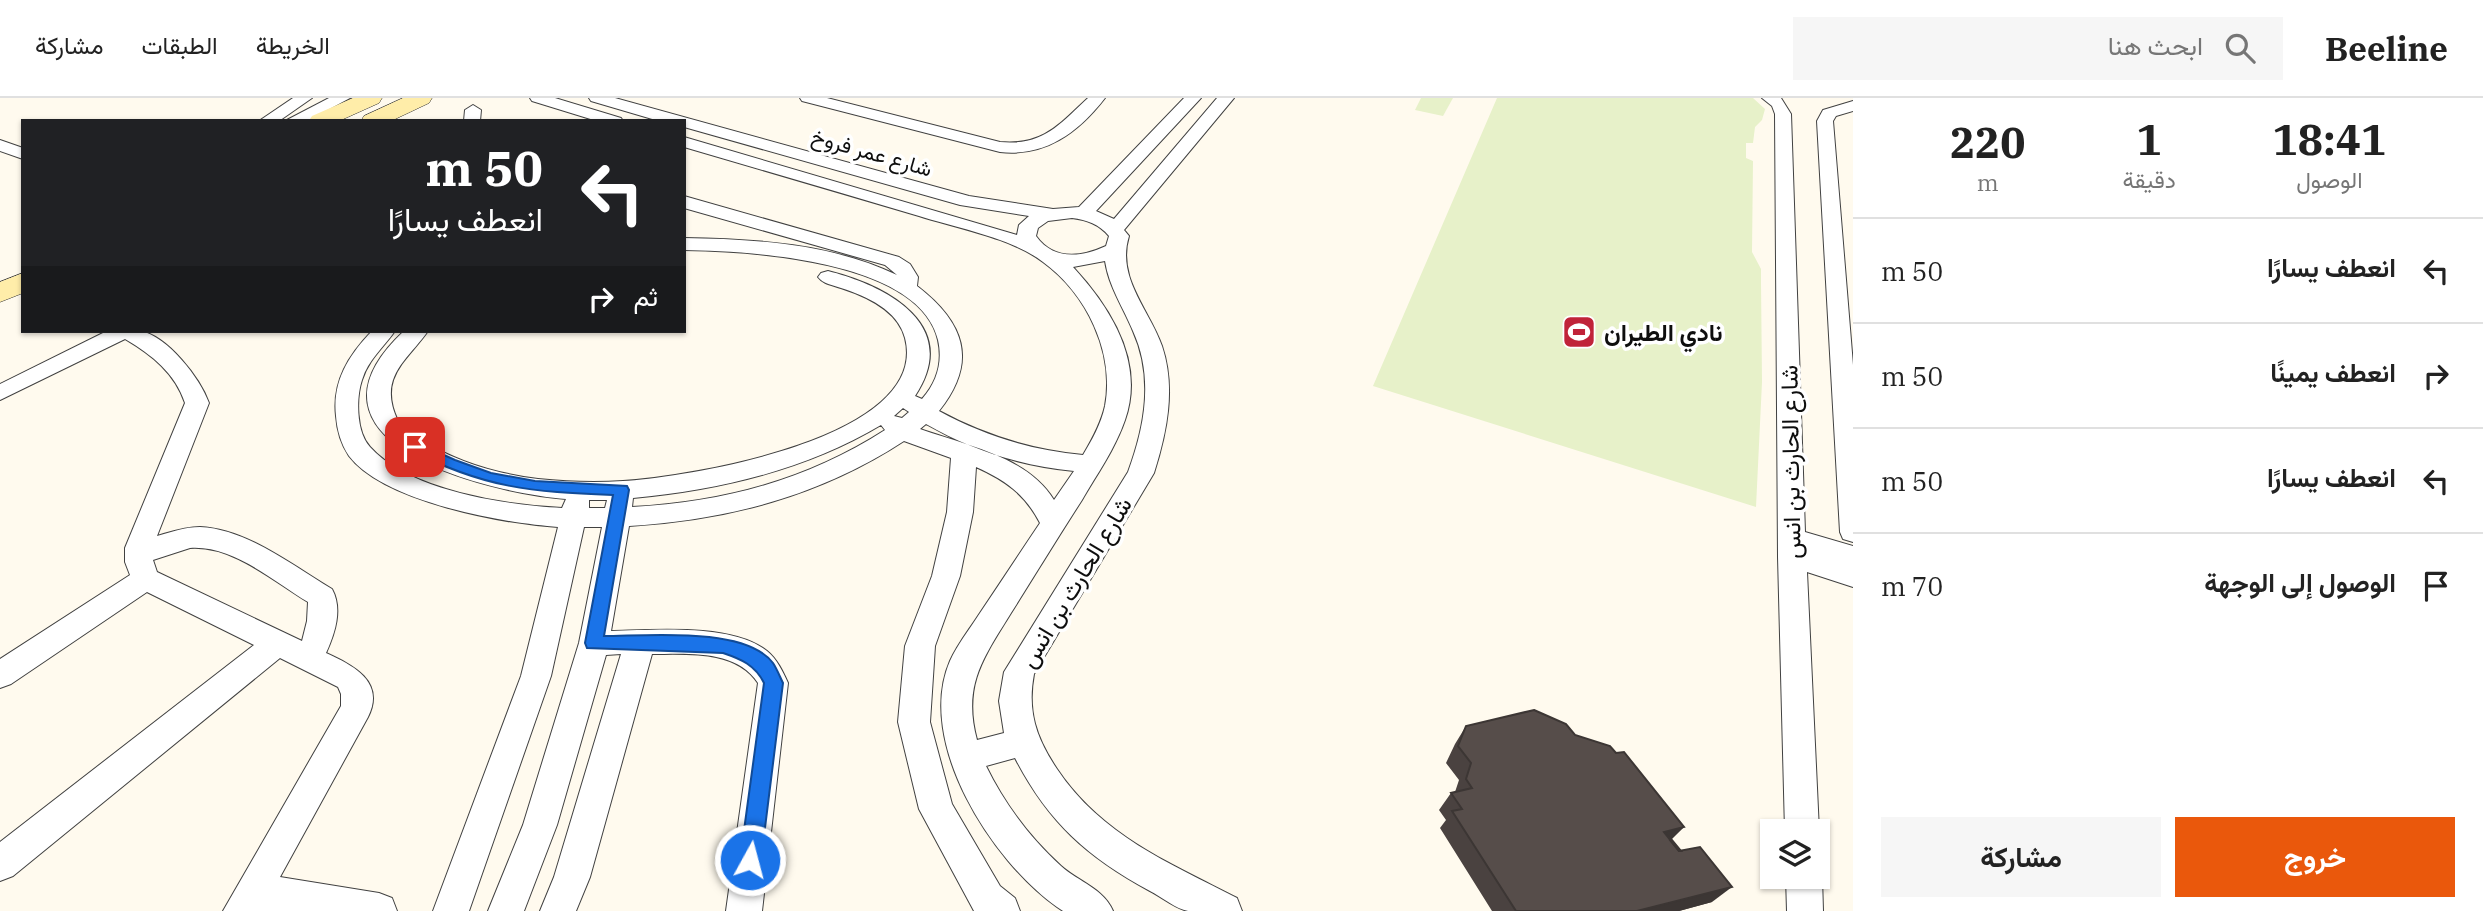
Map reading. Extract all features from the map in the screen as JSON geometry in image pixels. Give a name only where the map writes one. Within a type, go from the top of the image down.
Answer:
[{"type":"main road","points":[[324,119],[371,98]]},
{"type":"main road","points":[[376,119],[421,98]]},
{"type":"main road","points":[[0,265],[21,256]]},
{"type":"main road","points":[[0,293],[21,283]]},
{"type":"street","points":[[270,119],[304,98]]},
{"type":"street","points":[[297,119],[342,98]]},
{"type":"street","points":[[538,98],[608,119]]},
{"type":"street","points":[[597,98],[671,119]]},
{"type":"street","points":[[808,98],[1000,147],[1026,150],[1052,141],[1097,98]]},
{"type":"street","points":[[1193,98],[1083,214],[1102,220],[1115,239],[1139,201],[1226,98]]},
{"type":"street","points":[[1853,106],[1829,113],[1802,110],[1843,231],[1853,532]]},
{"type":"street","name":"شارع الحارث بن انس","points":[[1802,110],[1792,547],[1802,819]]},
{"type":"street","name":"شارع عمر فروخ","points":[[686,123],[951,197],[1050,214],[1083,214]]},
{"type":"street","name":"شارع عمر فروخ","points":[[686,142],[935,215],[1041,252],[1081,261],[1095,259],[1115,239]]},
{"type":"street","points":[[0,145],[21,153]]},
{"type":"street","points":[[1103,192],[1119,200],[1139,201]]},
{"type":"street","points":[[1830,194],[1853,206]]},
{"type":"street","points":[[935,215],[951,209],[954,203],[951,197]]},
{"type":"street","points":[[686,203],[892,261],[903,268],[908,277],[906,288]]},
{"type":"street","points":[[1041,252],[1026,239],[1026,231],[1030,224],[1050,214]]},
{"type":"street","name":"شارع الحارث بن انس","points":[[1115,239],[1117,274],[1146,334],[1153,359],[1158,387],[1152,445],[1141,473],[1019,673],[1014,694],[1014,718],[1022,742],[1059,802],[1090,833],[1144,867],[1224,911]]},
{"type":"street","points":[[686,243],[755,246],[795,252],[871,273],[906,288],[933,309],[946,329],[951,351],[946,382],[925,413],[892,423]]},
{"type":"street","name":"شارع الحارث بن انس","points":[[1041,252],[1075,281],[1109,332],[1117,356],[1120,380],[1117,406],[1108,432],[1091,464],[1052,521],[964,663],[956,692],[957,714],[965,758],[981,789],[1019,847],[1048,878],[1095,911]]},
{"type":"street","points":[[382,333],[364,352],[350,377],[344,402],[349,426],[359,451],[382,472],[491,510],[619,503],[678,513],[743,501],[803,482],[856,459],[892,423],[914,378],[920,359],[918,341],[911,324],[899,309],[881,297],[839,280],[794,268],[746,261],[686,258]]},
{"type":"street","points":[[0,393],[122,333]]},
{"type":"street","points":[[129,333],[166,355],[192,390],[197,403],[146,528],[143,567]]},
{"type":"street","points":[[415,333],[391,359],[381,382],[380,405],[388,427],[415,447],[449,464],[489,478],[535,486],[577,504]]},
{"type":"street","points":[[0,368],[24,381]]},
{"type":"street","points":[[903,396],[925,413],[961,433],[1007,450],[1045,461],[1091,464]]},
{"type":"street","points":[[892,423],[1019,478],[1034,491],[1052,521]]},
{"type":"street","points":[[964,455],[960,512],[946,576],[920,646],[914,722],[936,809],[987,899],[1002,911]]},
{"type":"street","points":[[506,911],[540,825],[594,643],[619,503]]},
{"type":"street","points":[[451,911],[536,676],[577,504]]},
{"type":"street","points":[[0,675],[143,567],[173,541],[205,537],[229,544],[322,597],[324,615],[320,636],[308,658]]},
{"type":"street","points":[[1792,547],[1853,556]]},
{"type":"street","points":[[1792,547],[1853,576]]},
{"type":"street","points":[[143,567],[277,644],[349,678],[357,694],[357,708],[248,901],[379,911]]},
{"type":"street","points":[[594,643],[724,645],[750,655],[766,668],[773,683],[744,911]]},
{"type":"street","points":[[558,911],[572,877],[639,643]]},
{"type":"street","points":[[0,864],[277,644]]},
{"type":"street","points":[[965,758],[1022,742]]},
{"type":"street","points":[[1804,889],[1805,911]]},
{"type":"green space","points":[[1421,98],[1453,98],[1443,116],[1415,110]]},
{"type":"green space","name":"نادي الطيران","points":[[1497,98],[1753,98],[1765,109],[1762,120],[1755,127],[1753,143],[1746,143],[1746,158],[1753,161],[1752,252],[1761,269],[1762,382],[1756,507],[1373,386]]},
{"type":"building","points":[[1534,710],[1566,724],[1575,735],[1610,746],[1616,753],[1624,752],[1684,827],[1664,832],[1679,851],[1700,847],[1732,887],[1637,911],[1516,911],[1452,811],[1462,809],[1451,793],[1472,788],[1466,779],[1471,763],[1458,746],[1466,726]]},
{"type":"place","name":"نادي الطيران","points":[[1579,332]]},
{"type":"route","points":[[415,447],[449,464],[489,478],[535,486],[621,490],[594,643],[724,645],[750,655],[766,668],[773,683],[750,860]]}]
